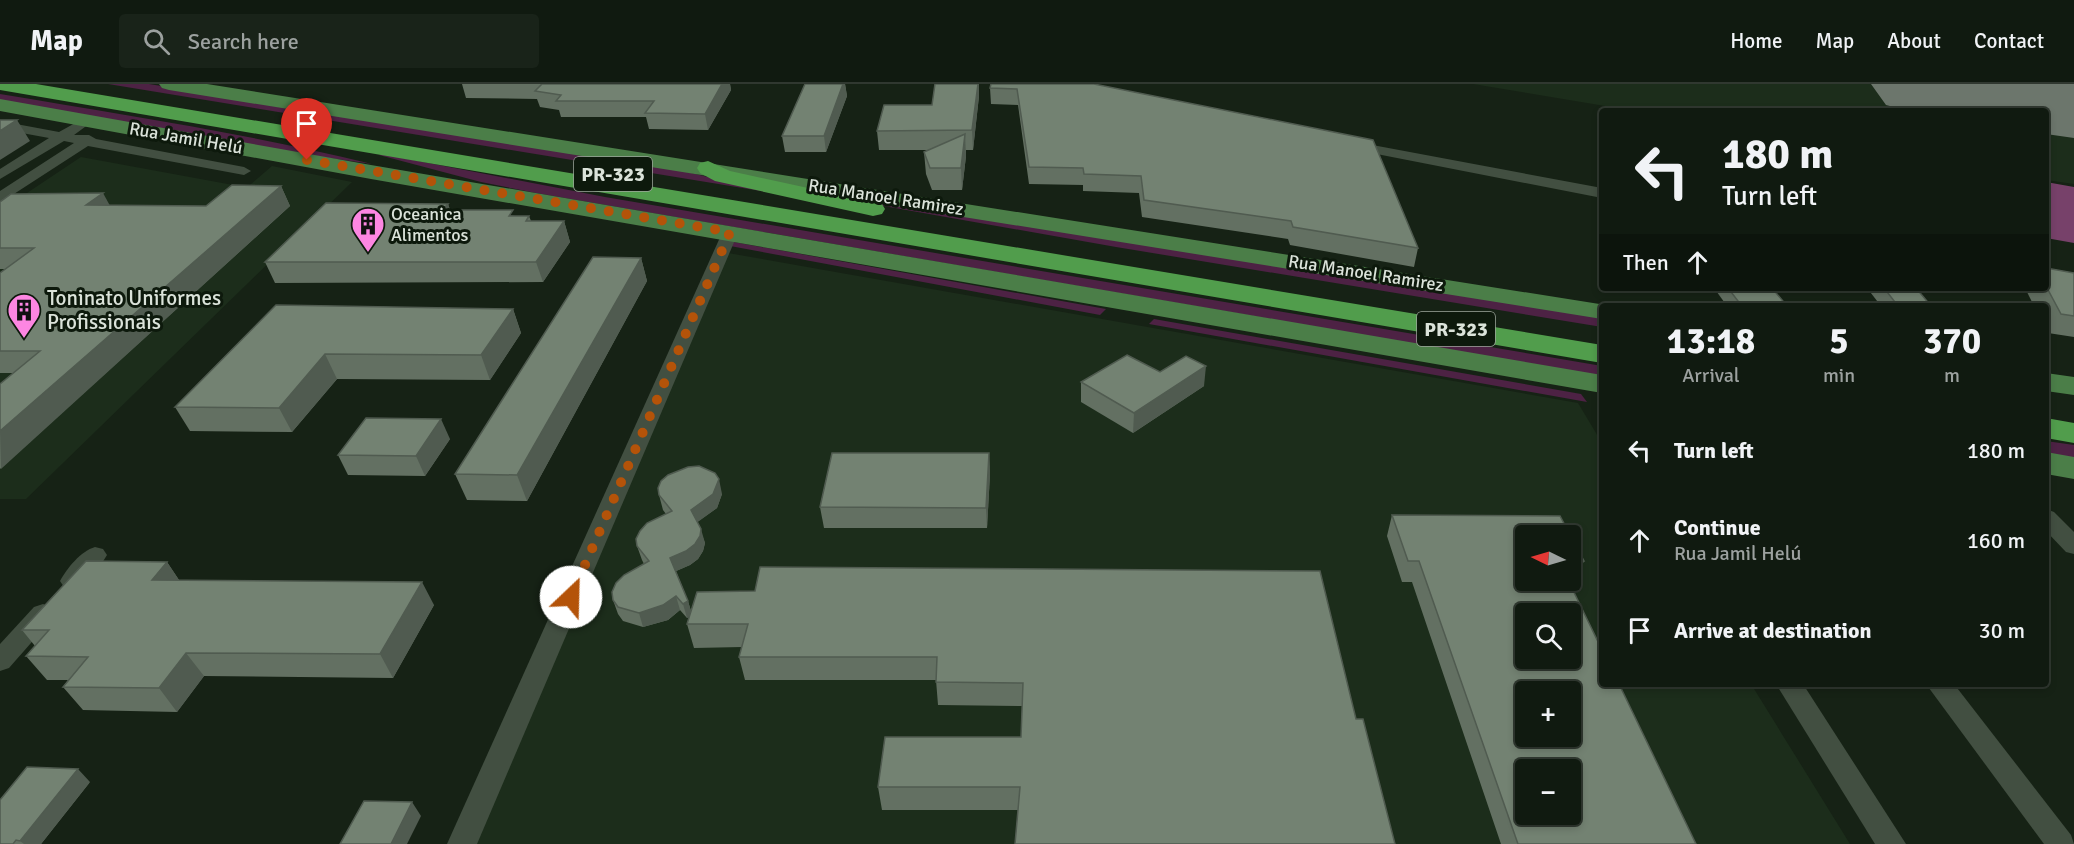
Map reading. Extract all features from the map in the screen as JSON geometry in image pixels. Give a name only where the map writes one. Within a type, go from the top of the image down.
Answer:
[{"type":"highway","name":"PR-323","points":[[0,84],[264,129],[1599,376]]},
{"type":"highway","name":"PR-323","points":[[63,84],[1599,337]]},
{"type":"highway","points":[[264,129],[270,133],[443,176],[463,186]]},
{"type":"highway","points":[[708,168],[723,176],[817,198],[858,207],[1012,231],[1095,253]]},
{"type":"highway","points":[[2049,412],[2074,416]]},
{"type":"highway","points":[[2049,429],[2074,433]]},
{"type":"main road","name":"Rua Manoel Ramirez","points":[[169,84],[1599,311]]},
{"type":"main road","name":"Rua Jamil Helú","points":[[0,105],[85,131],[111,125],[371,172],[1599,377]]},
{"type":"main road","points":[[2049,382],[2074,386]]},
{"type":"main road","points":[[2049,464],[2074,468]]},
{"type":"street","points":[[0,126],[60,137],[85,131]]},
{"type":"street","points":[[0,198],[85,131]]},
{"type":"street","points":[[0,176],[60,137],[85,131],[244,171]]},
{"type":"street","points":[[1334,142],[1599,192]]},
{"type":"street","points":[[462,844],[730,232]]},
{"type":"street","points":[[2049,520],[2074,546]]},
{"type":"street","points":[[0,661],[95,555]]},
{"type":"street","points":[[1791,687],[1891,844]]},
{"type":"street","points":[[1940,687],[2061,844]]},
{"type":"shaded area","points":[[108,84],[149,84],[675,169],[773,193]]},
{"type":"shaded area","points":[[1473,84],[2074,84],[2074,184],[2049,180],[2049,108],[1617,108]]},
{"type":"shaded area","points":[[0,94],[234,134],[372,164],[294,153],[0,101]]},
{"type":"shaded area","points":[[379,155],[605,197],[1599,365],[1599,375],[536,193],[481,182]]},
{"type":"shaded area","points":[[81,157],[244,187],[0,395],[0,211]]},
{"type":"shaded area","points":[[272,166],[352,182],[26,499],[0,499],[0,400]]},
{"type":"shaded area","points":[[2049,183],[2074,187],[2074,243],[2049,239]]},
{"type":"shaded area","points":[[811,191],[1599,317],[1599,327],[1116,247]]},
{"type":"shaded area","points":[[734,242],[1106,309],[1100,315],[730,246]]},
{"type":"shaded area","points":[[728,253],[1578,403],[1599,438],[1599,687],[1753,687],[1850,844],[473,844]]},
{"type":"shaded area","points":[[1154,319],[1581,394],[1587,402],[1149,324]]},
{"type":"shaded area","points":[[2049,441],[2074,445],[2074,459],[2049,455]]},
{"type":"building","points":[[542,84],[722,84],[705,114],[645,113],[654,101],[556,101],[561,95],[535,91]]},
{"type":"building","points":[[805,84],[843,84],[824,136],[782,136]]},
{"type":"building","points":[[935,84],[978,84],[972,130],[877,131],[884,105],[932,105]]},
{"type":"building","points":[[991,84],[1094,84],[1373,140],[1418,248],[1293,227],[1291,221],[1144,200],[1141,176],[1084,174],[1083,168],[1029,167],[1017,89],[990,88]]},
{"type":"building","points":[[0,120],[17,120],[0,131]]},
{"type":"building","points":[[965,134],[961,168],[930,168],[924,152]]},
{"type":"building","points":[[232,185],[281,186],[0,431],[0,384],[40,351],[0,351],[0,273],[34,248],[0,248],[0,202],[11,194],[103,193],[86,205],[206,206]]},
{"type":"building","points":[[326,203],[448,204],[442,210],[513,210],[509,216],[529,216],[526,221],[564,221],[536,262],[265,262]]},
{"type":"building","points":[[593,257],[641,258],[517,475],[455,474]]},
{"type":"building","points":[[2049,269],[2074,273],[2074,316],[2061,314],[2049,291]]},
{"type":"building","points":[[1730,291],[1774,291],[1784,303],[1739,303]]},
{"type":"building","points":[[1886,291],[1918,291],[1928,303],[1896,303]]},
{"type":"building","points":[[276,305],[513,309],[481,355],[325,354],[279,408],[175,407]]},
{"type":"building","points":[[1127,355],[1160,372],[1186,356],[1206,366],[1134,413],[1081,382]]},
{"type":"building","points":[[366,418],[441,419],[416,456],[338,455]]},
{"type":"building","points":[[832,453],[989,453],[986,508],[820,507]]},
{"type":"building","points":[[699,466],[715,473],[719,479],[713,494],[691,510],[701,529],[700,536],[695,544],[686,551],[670,558],[688,601],[683,604],[676,596],[663,605],[639,613],[618,607],[613,600],[612,592],[616,583],[624,575],[649,561],[637,546],[636,539],[640,531],[647,523],[672,511],[659,495],[658,488],[661,481],[668,475],[688,467]]},
{"type":"building","points":[[1392,515],[1560,516],[1565,525],[1515,525],[1515,591],[1573,591],[1579,603],[1515,603],[1515,669],[1581,669],[1581,607],[1599,644],[1599,687],[1620,687],[1696,844],[1518,844],[1419,561],[1408,561]]},
{"type":"building","points":[[86,561],[167,562],[152,580],[422,582],[380,654],[186,653],[159,688],[63,687],[88,657],[26,656],[49,630],[22,630]]},
{"type":"building","points":[[760,567],[1320,571],[1356,719],[1363,719],[1395,844],[1015,844],[1020,787],[878,787],[885,737],[1021,737],[1023,683],[936,682],[937,657],[739,657],[748,624],[687,624],[697,592],[755,591]]},
{"type":"building","points":[[27,767],[78,769],[20,841],[16,840],[13,844],[0,844],[0,800]]},
{"type":"building","points":[[364,801],[412,802],[391,844],[340,844]]},
{"type":"taxiway","points":[[1993,95],[2015,95],[2056,84]]},
{"type":"runway","points":[[1921,84],[2074,107]]},
{"type":"place","name":"Oceanica Alimentos","points":[[368,253]]},
{"type":"place","name":"Toninato Uniformes Profissionais","points":[[24,339]]},
{"type":"route","points":[[307,160],[730,232],[571,597]]}]
